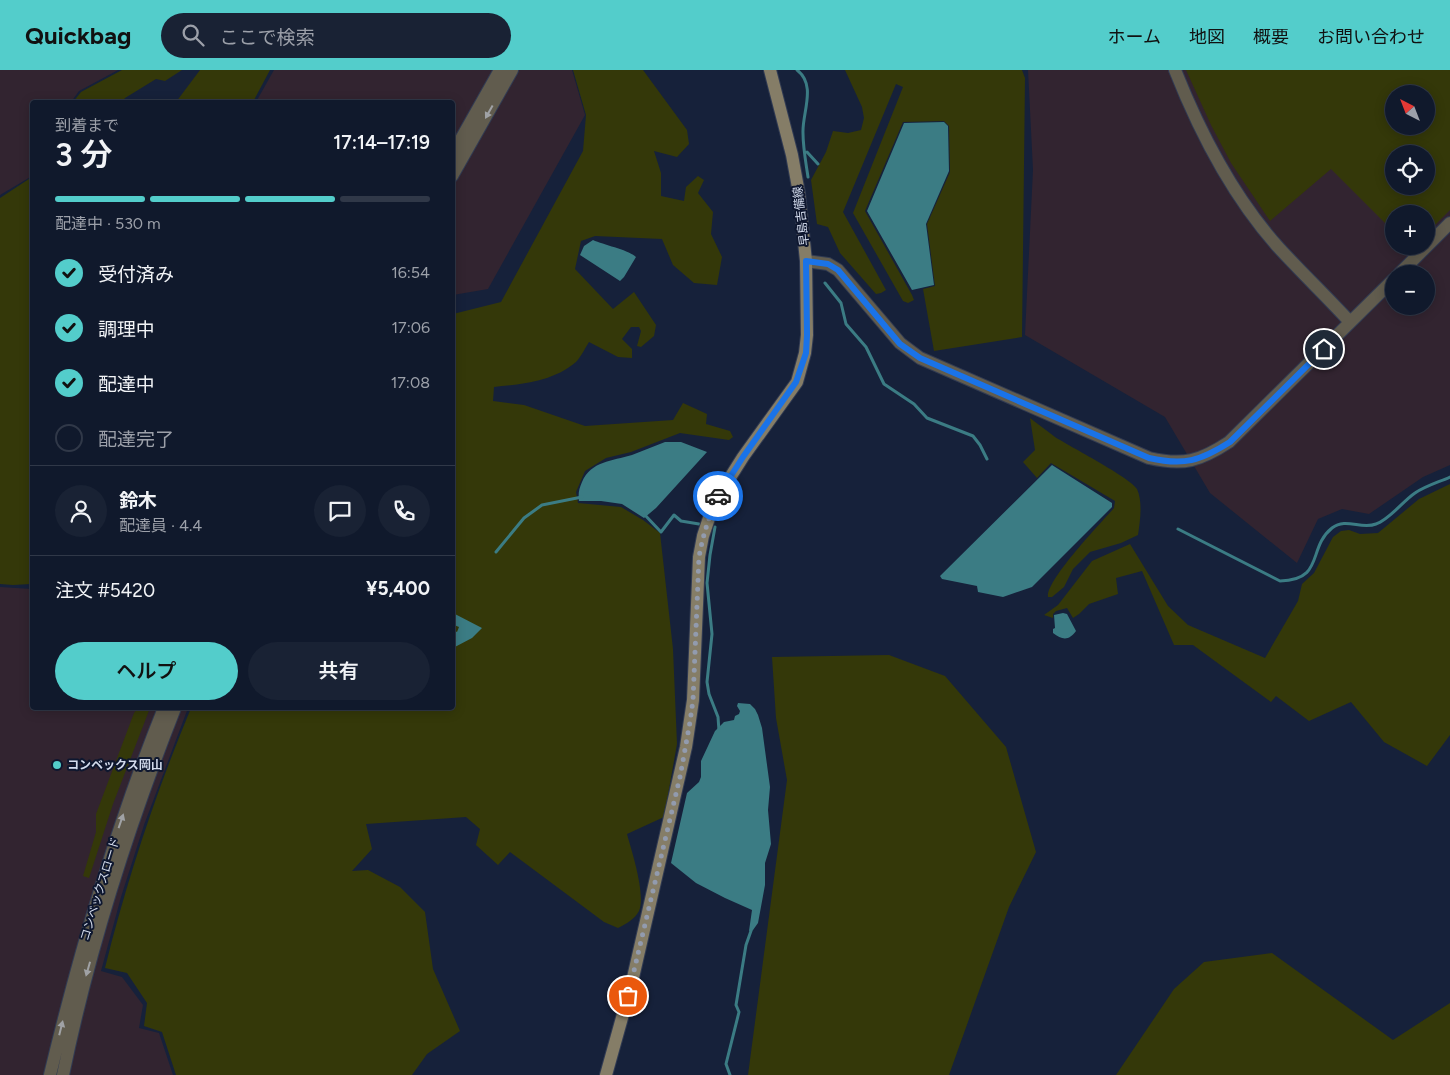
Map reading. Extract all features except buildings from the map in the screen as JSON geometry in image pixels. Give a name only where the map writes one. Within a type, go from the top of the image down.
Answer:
[{"type":"main road","name":"早島吉備線","points":[[606,1075],[641,946],[686,747],[693,700],[699,557],[703,536],[710,514],[730,477],[796,382],[806,353],[806,261],[799,193],[792,155],[770,70]]},
{"type":"street","points":[[455,150],[500,70]]},
{"type":"street","points":[[455,171],[512,70]]},
{"type":"street","points":[[1175,70],[1203,132],[1251,213],[1278,247],[1350,322]]},
{"type":"street","points":[[1408,265],[1450,223]]},
{"type":"street","points":[[806,261],[828,264],[838,270],[900,344],[920,358],[1149,458],[1167,462],[1194,461],[1230,442],[1385,288]]},
{"type":"street","name":"コンベックスロード","points":[[50,1075],[77,967],[112,847],[163,710]]},
{"type":"street","name":"コンベックスロード","points":[[63,1075],[76,1010],[101,922],[150,772],[174,710]]},
{"type":"shaded area","points":[[0,70],[118,70],[79,91],[72,100],[30,100],[30,177],[0,195]]},
{"type":"shaded area","points":[[122,70],[182,70],[165,81],[156,79],[124,100],[75,100],[81,92]]},
{"type":"shaded area","points":[[200,70],[270,70],[254,100],[178,100]]},
{"type":"shaded area","points":[[274,70],[572,70],[585,115],[488,289],[455,295],[455,100],[257,100]]},
{"type":"shaded area","points":[[573,70],[643,70],[687,130],[689,144],[677,157],[654,151],[661,173],[661,196],[684,201],[686,187],[698,176],[704,180],[698,193],[713,212],[711,234],[722,257],[717,285],[694,283],[673,265],[662,239],[595,236],[581,241],[575,269],[613,309],[634,292],[656,325],[654,336],[641,347],[637,346],[641,331],[639,327],[631,327],[622,339],[632,349],[632,358],[618,357],[589,342],[576,362],[557,374],[537,381],[494,387],[493,401],[524,405],[585,426],[673,420],[683,403],[707,414],[706,424],[730,431],[733,437],[729,440],[680,433],[631,452],[606,458],[585,471],[576,492],[578,503],[621,507],[660,533],[673,649],[677,744],[664,817],[627,834],[640,884],[641,904],[639,911],[633,919],[618,928],[604,922],[510,852],[498,865],[476,845],[480,829],[466,817],[366,824],[372,849],[352,871],[368,870],[400,887],[425,912],[433,969],[460,1031],[427,1054],[412,1075],[176,1075],[162,1032],[144,1026],[147,1003],[127,973],[105,968],[143,836],[190,710],[455,710],[455,314],[501,302],[583,151],[586,115]]},
{"type":"shaded area","points":[[845,70],[1022,70],[1025,78],[1022,337],[934,351],[923,289],[935,286],[927,224],[950,172],[949,126],[944,121],[903,122],[865,211],[914,300],[908,303],[903,301],[853,213],[903,87],[896,84],[843,212],[886,290],[876,294],[840,253],[828,227],[817,224],[811,180],[826,152],[833,131],[848,133],[861,130],[864,118],[862,107]]},
{"type":"shaded area","points":[[1028,70],[1450,70],[1450,465],[1423,477],[1369,514],[1342,509],[1318,519],[1297,563],[1210,493],[1165,417],[1025,335],[1033,170]]},
{"type":"shaded area","points":[[1186,70],[1450,70],[1450,210],[1435,225],[1435,205],[1385,205],[1385,223],[1331,169],[1270,221],[1231,163]]},
{"type":"shaded area","points":[[944,122],[948,126],[949,171],[926,224],[934,285],[912,290],[867,211],[904,123]]},
{"type":"shaded area","points":[[30,178],[30,584],[0,584],[0,198]]},
{"type":"shaded area","points":[[593,240],[628,252],[636,257],[620,281],[580,255],[584,246]]},
{"type":"shaded area","points":[[1030,418],[1055,437],[1124,478],[1137,489],[1140,500],[1138,535],[1121,543],[1090,552],[1073,569],[1064,587],[1052,597],[1048,597],[1056,578],[1075,552],[1114,508],[1115,501],[1051,463],[1037,478],[1023,462],[1035,450]]},
{"type":"shaded area","points":[[665,442],[681,442],[707,452],[656,508],[644,518],[622,504],[601,501],[579,501],[579,491],[582,482],[591,470],[603,463],[632,455]]},
{"type":"shaded area","points":[[1052,465],[1112,503],[1112,507],[1032,587],[1003,597],[978,592],[977,586],[942,579],[940,576]]},
{"type":"shaded area","points":[[1450,484],[1450,735],[1427,766],[1384,742],[1351,702],[1309,721],[1276,696],[1271,702],[1193,645],[1174,645],[1142,571],[1116,578],[1118,594],[1089,604],[1073,618],[1067,608],[1056,611],[1053,614],[1053,618],[1044,615],[1058,605],[1092,561],[1130,544],[1168,606],[1188,625],[1265,658],[1298,601],[1302,584],[1314,573],[1333,537],[1341,531],[1349,530],[1360,534],[1378,533],[1419,499]]},
{"type":"shaded area","points":[[0,587],[30,589],[30,710],[187,710],[144,825],[121,897],[101,971],[122,977],[143,1005],[139,1028],[159,1033],[173,1075],[0,1075]]},
{"type":"shaded area","points":[[455,614],[482,628],[472,638],[455,647],[455,631],[457,632],[459,627],[455,625]]},
{"type":"shaded area","points":[[1067,614],[1076,631],[1068,638],[1059,637],[1053,633],[1055,628],[1054,615]]},
{"type":"shaded area","points":[[889,655],[945,676],[1006,747],[1036,852],[1009,907],[949,1075],[748,1075],[787,780],[776,718],[772,657]]},
{"type":"shaded area","points":[[738,703],[750,704],[758,715],[762,728],[770,787],[768,810],[771,844],[765,863],[765,885],[758,923],[753,930],[749,931],[752,910],[696,883],[671,863],[687,793],[699,782],[701,777],[701,761],[715,731],[724,722],[734,720],[735,716],[739,714]]},
{"type":"shaded area","points":[[136,710],[149,710],[113,804],[89,878],[83,876],[96,832],[96,814]]},
{"type":"shaded area","points":[[1272,953],[1393,1040],[1450,1003],[1450,1075],[1116,1075],[1174,989],[1204,962]]},
{"type":"waterway","points":[[797,70],[803,76],[807,91],[803,133],[808,177]]},
{"type":"waterway","points":[[807,152],[818,164]]},
{"type":"waterway","points":[[825,283],[841,303],[846,324],[866,347],[884,384],[914,404],[927,418],[973,436],[987,459]]},
{"type":"waterway","points":[[1178,529],[1280,581],[1294,579],[1304,575],[1310,569],[1324,536],[1332,528],[1348,523],[1365,526],[1381,522],[1410,496],[1450,477]]},
{"type":"waterway","points":[[496,552],[524,518],[542,505],[582,497]]},
{"type":"waterway","points":[[643,513],[661,532],[674,515],[681,521],[699,524]]},
{"type":"waterway","points":[[715,527],[707,583],[712,634],[707,682],[709,694],[718,717],[719,731]]},
{"type":"waterway","points":[[730,1075],[726,1064],[739,1012],[736,1005],[746,945],[752,928]]},
{"type":"way so far","points":[[628,996],[656,884],[686,747],[693,700],[699,557],[703,536],[718,496]]},
{"type":"place","name":"コンベックス岡山","points":[[57,765]]},
{"type":"route","points":[[718,496],[743,457],[788,396],[801,370],[806,353],[807,335],[806,261],[828,264],[838,270],[848,279],[900,344],[920,358],[1149,458],[1167,462],[1194,461],[1230,442],[1324,349]]}]
